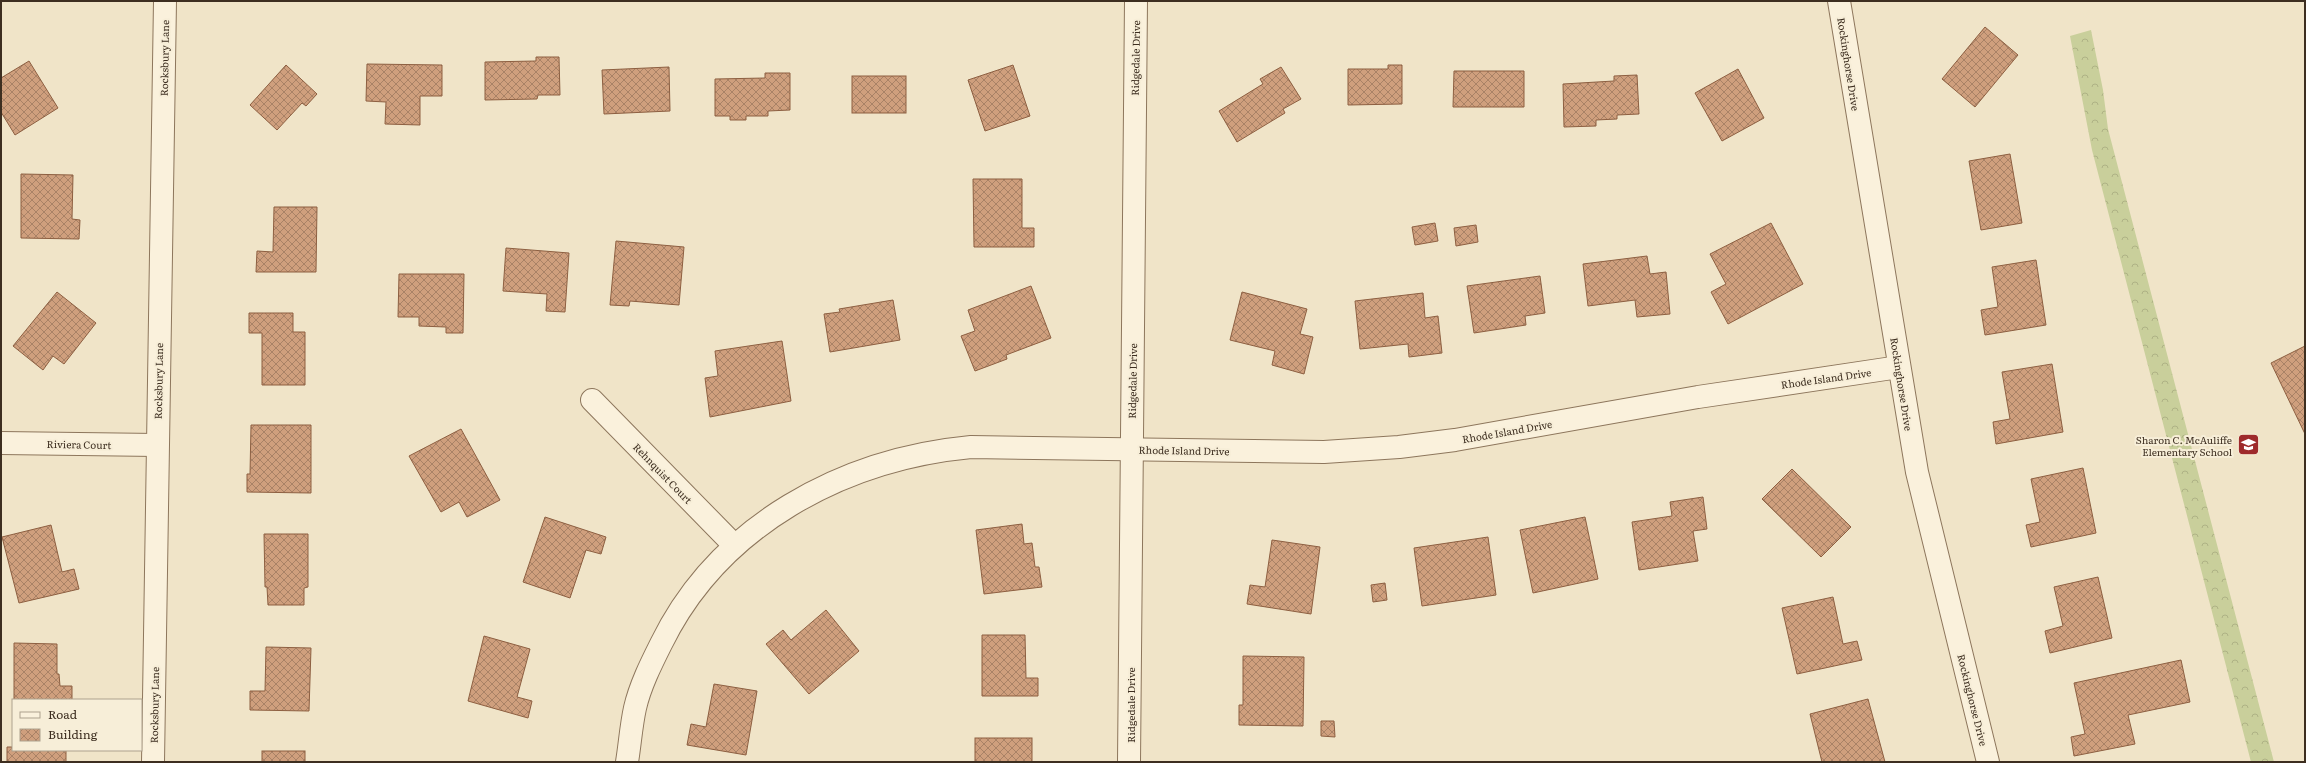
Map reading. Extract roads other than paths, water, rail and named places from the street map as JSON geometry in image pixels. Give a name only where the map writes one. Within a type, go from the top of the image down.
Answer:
[{"type":"street","name":"Rocksbury Lane","points":[[153,762],[165,1]]},
{"type":"street","name":"Ridgedale Drive","points":[[1129,762],[1136,1]]},
{"type":"street","name":"Rockinghorse Drive","points":[[1839,1],[1917,472],[1988,762]]},
{"type":"street","name":"Rhode Island Drive","points":[[627,762],[635,707],[656,653],[677,613],[704,576],[734,545],[780,510],[833,481],[889,461],[948,449],[971,447],[1324,452],[1399,447],[1455,440],[1698,397],[1899,367]]},
{"type":"street","name":"Rehnquist Court","points":[[592,400],[734,545]]},
{"type":"street","name":"Riviera Court","points":[[1,443],[157,445]]},
{"type":"place","name":"Sharon C. McAuliffe Elementary School","points":[[2248,445]]}]
